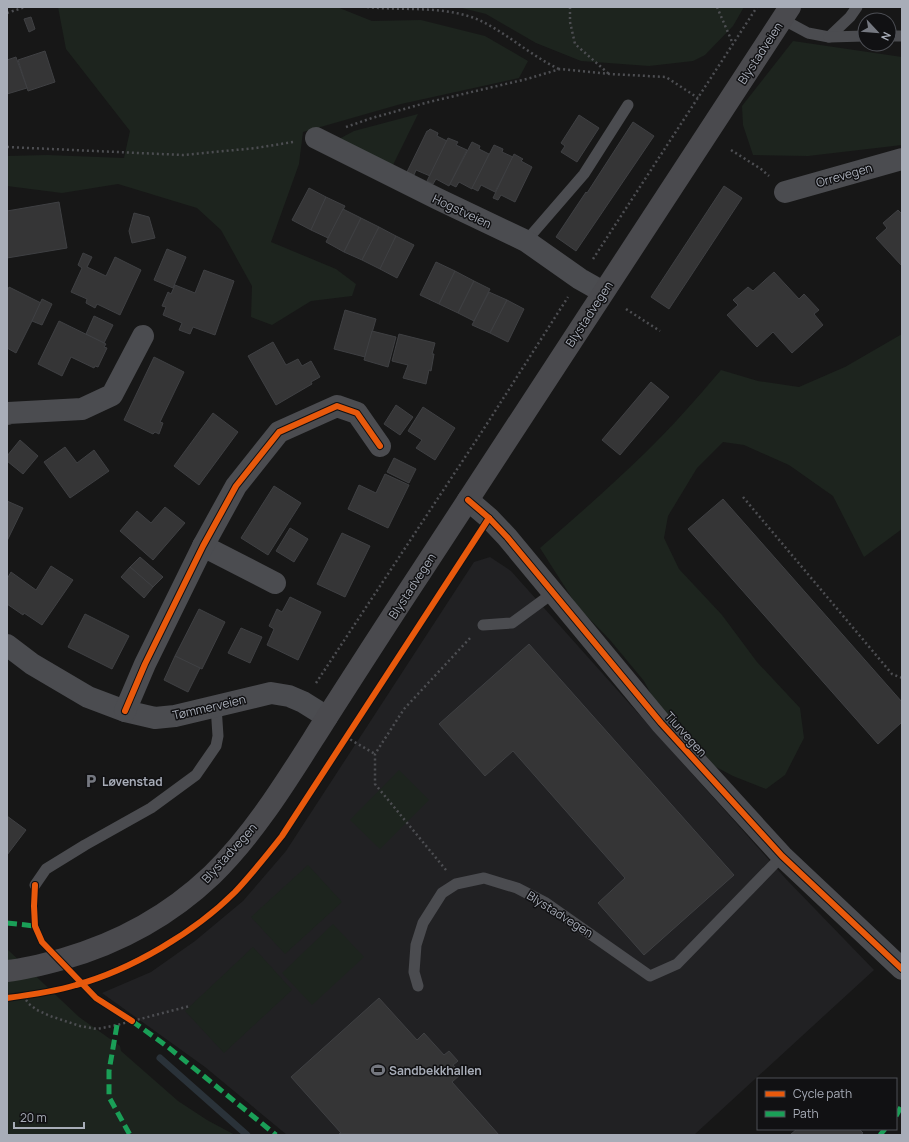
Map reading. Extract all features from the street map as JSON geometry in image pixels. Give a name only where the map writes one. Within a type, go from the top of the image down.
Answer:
[{"type":"main road","name":"Blystadveien","points":[[730,98],[786,13]]},
{"type":"main road","name":"Blystadvegen","points":[[7,971],[46,964],[98,948],[144,926],[167,912],[192,892],[214,873],[236,848],[258,821],[281,788],[730,98]]},
{"type":"street","name":"Hogstveien","points":[[316,138],[526,241],[580,279],[603,292]]},
{"type":"street","name":"Orrevegen","points":[[785,192],[902,159]]},
{"type":"street","points":[[7,413],[82,409],[112,395],[143,336]]},
{"type":"street","points":[[125,711],[145,664],[203,546],[236,486],[278,432],[337,406],[357,413],[380,446]]},
{"type":"street","name":"Tiurvegen","points":[[468,500],[489,518],[507,537],[661,723],[782,856],[902,969]]},
{"type":"street","points":[[203,546],[275,583]]},
{"type":"street","name":"Tømmerveien","points":[[7,646],[32,664],[88,697],[125,711],[155,718],[175,716],[271,693],[288,696],[303,702],[327,717]]},
{"type":"lane","points":[[829,37],[850,17],[857,7]]},
{"type":"lane","points":[[786,13],[808,33],[829,37],[857,36]]},
{"type":"lane","points":[[526,241],[584,174],[628,105]]},
{"type":"lane","points":[[483,625],[512,623],[553,593]]},
{"type":"lane","points":[[35,885],[46,869],[151,808],[196,775],[216,746],[218,736],[216,706]]},
{"type":"lane","name":"Blystadvegen","points":[[418,986],[414,972],[416,945],[424,923],[442,893],[456,884],[484,878],[517,888],[551,906],[650,976],[677,964],[782,856]]},
{"type":"path","points":[[7,13],[25,7]]},
{"type":"path","points":[[367,7],[432,10],[462,14],[494,28],[546,62],[560,69],[666,78],[698,98]]},
{"type":"path","points":[[570,7],[570,22],[575,44],[610,74]]},
{"type":"path","points":[[717,7],[734,45]]},
{"type":"path","points":[[303,702],[470,450],[580,279],[734,45],[757,7]]},
{"type":"path","points":[[7,147],[183,155],[256,148],[316,138],[372,118],[429,102],[527,79],[560,69]]},
{"type":"path","points":[[731,150],[761,169],[785,192]]},
{"type":"path","points":[[626,309],[660,331]]},
{"type":"path","points":[[743,497],[892,674],[902,678]]},
{"type":"path","points":[[456,884],[375,784],[375,754],[404,709],[483,625]]},
{"type":"path","points":[[342,743],[347,735],[375,754]]},
{"type":"path","points":[[20,997],[30,995]]},
{"type":"path","points":[[20,997],[37,1010],[50,1016],[80,1026],[97,1028],[132,1021],[190,1006]]},
{"type":"path","points":[[126,1017],[132,1021]]},
{"type":"shaded area","points":[[58,7],[337,7],[372,21],[421,20],[485,36],[528,61],[519,78],[401,104],[303,132],[299,164],[271,242],[336,269],[356,284],[352,296],[311,301],[272,325],[251,317],[252,286],[221,230],[197,208],[118,184],[62,193],[7,186],[7,156],[47,155],[124,158],[130,131],[66,49]]},
{"type":"shaded area","points":[[458,7],[744,7],[733,26],[705,55],[693,61],[649,66],[581,61],[536,43],[486,14]]},
{"type":"shaded area","points":[[793,41],[857,50],[857,52],[868,52],[902,57],[902,145],[808,156],[753,155],[743,125],[742,106]]},
{"type":"shaded area","points":[[418,114],[392,167],[337,140],[354,131]]},
{"type":"shaded area","points":[[902,334],[902,529],[864,557],[833,496],[789,465],[744,445],[723,442],[697,468],[668,516],[664,538],[679,569],[722,615],[757,662],[800,708],[804,738],[785,775],[766,789],[733,776],[699,758],[668,726],[644,681],[610,640],[577,606],[540,548],[645,453],[675,423],[721,370],[758,381],[799,387],[845,367]]},
{"type":"shaded area","points":[[490,557],[511,571],[786,879],[874,970],[694,1135],[287,1135],[205,1067],[102,993],[151,972],[195,941],[243,901],[286,851],[474,562]]},
{"type":"shaded area","points":[[399,770],[429,800],[380,849],[350,820]]},
{"type":"shaded area","points":[[308,865],[342,902],[285,954],[251,917]]},
{"type":"shaded area","points":[[333,924],[364,957],[312,1005],[282,973]]},
{"type":"shaded area","points":[[253,947],[292,990],[224,1053],[185,1011]]},
{"type":"shaded area","points":[[7,949],[79,1017],[120,1046],[121,1051],[178,1101],[207,1120],[235,1135],[7,1135]]},
{"type":"building","points":[[31,17],[35,29],[29,32],[24,19]]},
{"type":"building","points":[[45,51],[55,82],[28,91],[18,60]]},
{"type":"building","points":[[16,57],[27,88],[7,94],[7,60]]},
{"type":"building","points":[[579,115],[599,128],[577,162],[561,152],[565,146],[561,143]]},
{"type":"building","points":[[633,122],[654,136],[576,251],[556,237],[586,192],[587,193]]},
{"type":"building","points":[[430,129],[438,133],[437,136],[447,141],[430,176],[416,170],[414,175],[407,172],[427,131]]},
{"type":"building","points":[[448,138],[458,142],[456,145],[467,150],[449,186],[436,179],[433,184],[427,181]]},
{"type":"building","points":[[472,142],[480,146],[479,149],[489,154],[472,189],[459,182],[456,187],[450,184]]},
{"type":"building","points":[[494,145],[503,149],[502,152],[513,157],[495,192],[481,185],[478,191],[472,188]]},
{"type":"building","points":[[514,154],[523,159],[521,161],[532,167],[515,202],[501,195],[498,200],[493,198]]},
{"type":"building","points":[[724,186],[742,198],[669,309],[651,297]]},
{"type":"building","points":[[309,188],[326,197],[311,230],[292,220]]},
{"type":"building","points":[[326,197],[345,206],[328,238],[311,230]]},
{"type":"building","points":[[59,202],[67,248],[7,258],[7,211]]},
{"type":"building","points":[[343,209],[361,218],[344,252],[326,242]]},
{"type":"building","points":[[898,210],[902,214],[902,266],[876,238],[887,228],[883,223]]},
{"type":"building","points":[[134,213],[149,217],[155,238],[132,243],[129,231]]},
{"type":"building","points":[[361,218],[379,227],[362,260],[344,252]]},
{"type":"building","points":[[379,227],[396,236],[380,269],[362,260]]},
{"type":"building","points":[[396,236],[414,245],[397,278],[380,269]]},
{"type":"building","points":[[167,249],[186,257],[173,288],[154,280]]},
{"type":"building","points":[[83,253],[92,257],[87,267],[106,276],[115,257],[141,270],[120,315],[97,304],[95,308],[86,303],[87,299],[71,292],[82,268],[78,265]]},
{"type":"building","points":[[436,262],[455,271],[439,304],[420,295]]},
{"type":"building","points":[[204,270],[234,281],[215,335],[193,327],[190,334],[179,330],[182,323],[163,315],[166,307],[162,306],[168,292],[171,294],[175,285],[195,293]]},
{"type":"building","points":[[455,271],[474,281],[458,313],[439,304]]},
{"type":"building","points":[[774,272],[799,299],[804,294],[819,310],[814,314],[823,325],[792,353],[773,332],[757,347],[727,315],[738,305],[733,300],[748,287],[753,291]]},
{"type":"building","points":[[474,281],[490,289],[474,321],[458,313]]},
{"type":"building","points":[[9,287],[41,303],[16,353],[7,348],[7,292]]},
{"type":"building","points":[[489,292],[507,300],[490,333],[472,325]]},
{"type":"building","points":[[42,299],[52,304],[42,325],[32,321]]},
{"type":"building","points":[[507,300],[524,309],[508,342],[490,333]]},
{"type":"building","points":[[345,310],[376,319],[365,357],[334,349]]},
{"type":"building","points":[[94,316],[113,325],[104,343],[86,334]]},
{"type":"building","points":[[59,321],[106,344],[104,347],[107,348],[98,367],[95,366],[94,368],[71,357],[62,376],[38,364]]},
{"type":"building","points":[[372,331],[396,337],[388,367],[364,360]]},
{"type":"building","points":[[399,334],[435,343],[432,354],[434,354],[431,371],[429,370],[426,384],[403,378],[408,365],[392,361]]},
{"type":"building","points":[[273,342],[286,365],[298,359],[302,366],[311,361],[320,377],[311,382],[312,384],[276,405],[248,356]]},
{"type":"building","points":[[154,357],[184,372],[160,422],[163,423],[159,434],[155,432],[153,434],[124,420]]},
{"type":"building","points":[[651,382],[669,397],[620,455],[602,440]]},
{"type":"building","points":[[396,405],[413,417],[400,435],[384,424]]},
{"type":"building","points":[[423,407],[455,428],[435,460],[416,448],[422,440],[408,431]]},
{"type":"building","points":[[213,413],[238,432],[199,485],[174,466]]},
{"type":"building","points":[[20,440],[38,456],[23,474],[7,461],[7,456]]},
{"type":"building","points":[[65,447],[77,463],[94,450],[109,471],[70,498],[44,462]]},
{"type":"building","points":[[394,458],[416,469],[409,483],[387,472]]},
{"type":"building","points":[[385,474],[409,485],[388,528],[348,509],[359,485],[376,493]]},
{"type":"building","points":[[274,486],[301,503],[268,555],[241,538]]},
{"type":"building","points":[[723,499],[902,702],[902,722],[878,744],[688,529]]},
{"type":"building","points":[[7,501],[23,508],[7,541]]},
{"type":"building","points":[[165,507],[185,523],[153,560],[120,531],[137,511],[151,523]]},
{"type":"building","points":[[290,528],[308,539],[294,562],[276,551]]},
{"type":"building","points":[[342,533],[370,546],[345,597],[317,584]]},
{"type":"building","points":[[140,557],[163,577],[153,587],[130,567]]},
{"type":"building","points":[[51,566],[73,580],[42,625],[24,613],[23,615],[7,604],[7,579],[11,572],[36,590]]},
{"type":"building","points":[[130,567],[153,587],[144,598],[121,577]]},
{"type":"building","points":[[290,597],[321,612],[298,660],[267,645],[274,629],[269,626],[277,609],[282,612]]},
{"type":"building","points":[[199,609],[225,622],[202,669],[175,656]]},
{"type":"building","points":[[85,614],[129,636],[112,669],[68,647]]},
{"type":"building","points":[[241,628],[262,637],[250,663],[228,653]]},
{"type":"building","points":[[529,644],[734,875],[644,955],[598,903],[625,878],[513,751],[485,776],[439,724]]},
{"type":"building","points":[[175,656],[200,668],[188,692],[164,680]]},
{"type":"building","points":[[7,816],[26,830],[7,855]]},
{"type":"building","name":"Sandbekkhallen","points":[[379,998],[417,1040],[424,1033],[444,1055],[449,1051],[458,1061],[453,1065],[461,1074],[452,1082],[499,1135],[339,1134],[341,1133],[291,1077]]},
{"type":"building","points":[[796,1130],[860,1130],[863,1133],[860,1135],[790,1135]]},
{"type":"waterway","points":[[160,1058],[247,1135]]},
{"type":"marked path","points":[[7,923],[35,926]]},
{"type":"marked path","points":[[132,1021],[168,1047],[276,1135]]},
{"type":"marked path","points":[[117,1025],[109,1071],[109,1097],[130,1135]]},
{"type":"marked path","points":[[897,1114],[902,1105]]},
{"type":"marked path","points":[[880,1135],[884,1130]]},
{"type":"cycle path","points":[[125,711],[145,664],[203,546],[236,486],[279,432],[337,406],[357,413],[380,446]]},
{"type":"cycle path","points":[[468,500],[489,518],[507,537],[661,723],[782,856],[902,969]]},
{"type":"cycle path","points":[[7,998],[42,993],[67,987],[97,978],[140,960],[182,935],[219,907],[235,892],[282,836],[489,518]]},
{"type":"cycle path","points":[[35,885],[35,926],[42,942],[96,998],[132,1021]]},
{"type":"place","name":"Løvenstad","points":[[91,781]]},
{"type":"place","name":"Sandbekkhallen","points":[[378,1070]]}]
